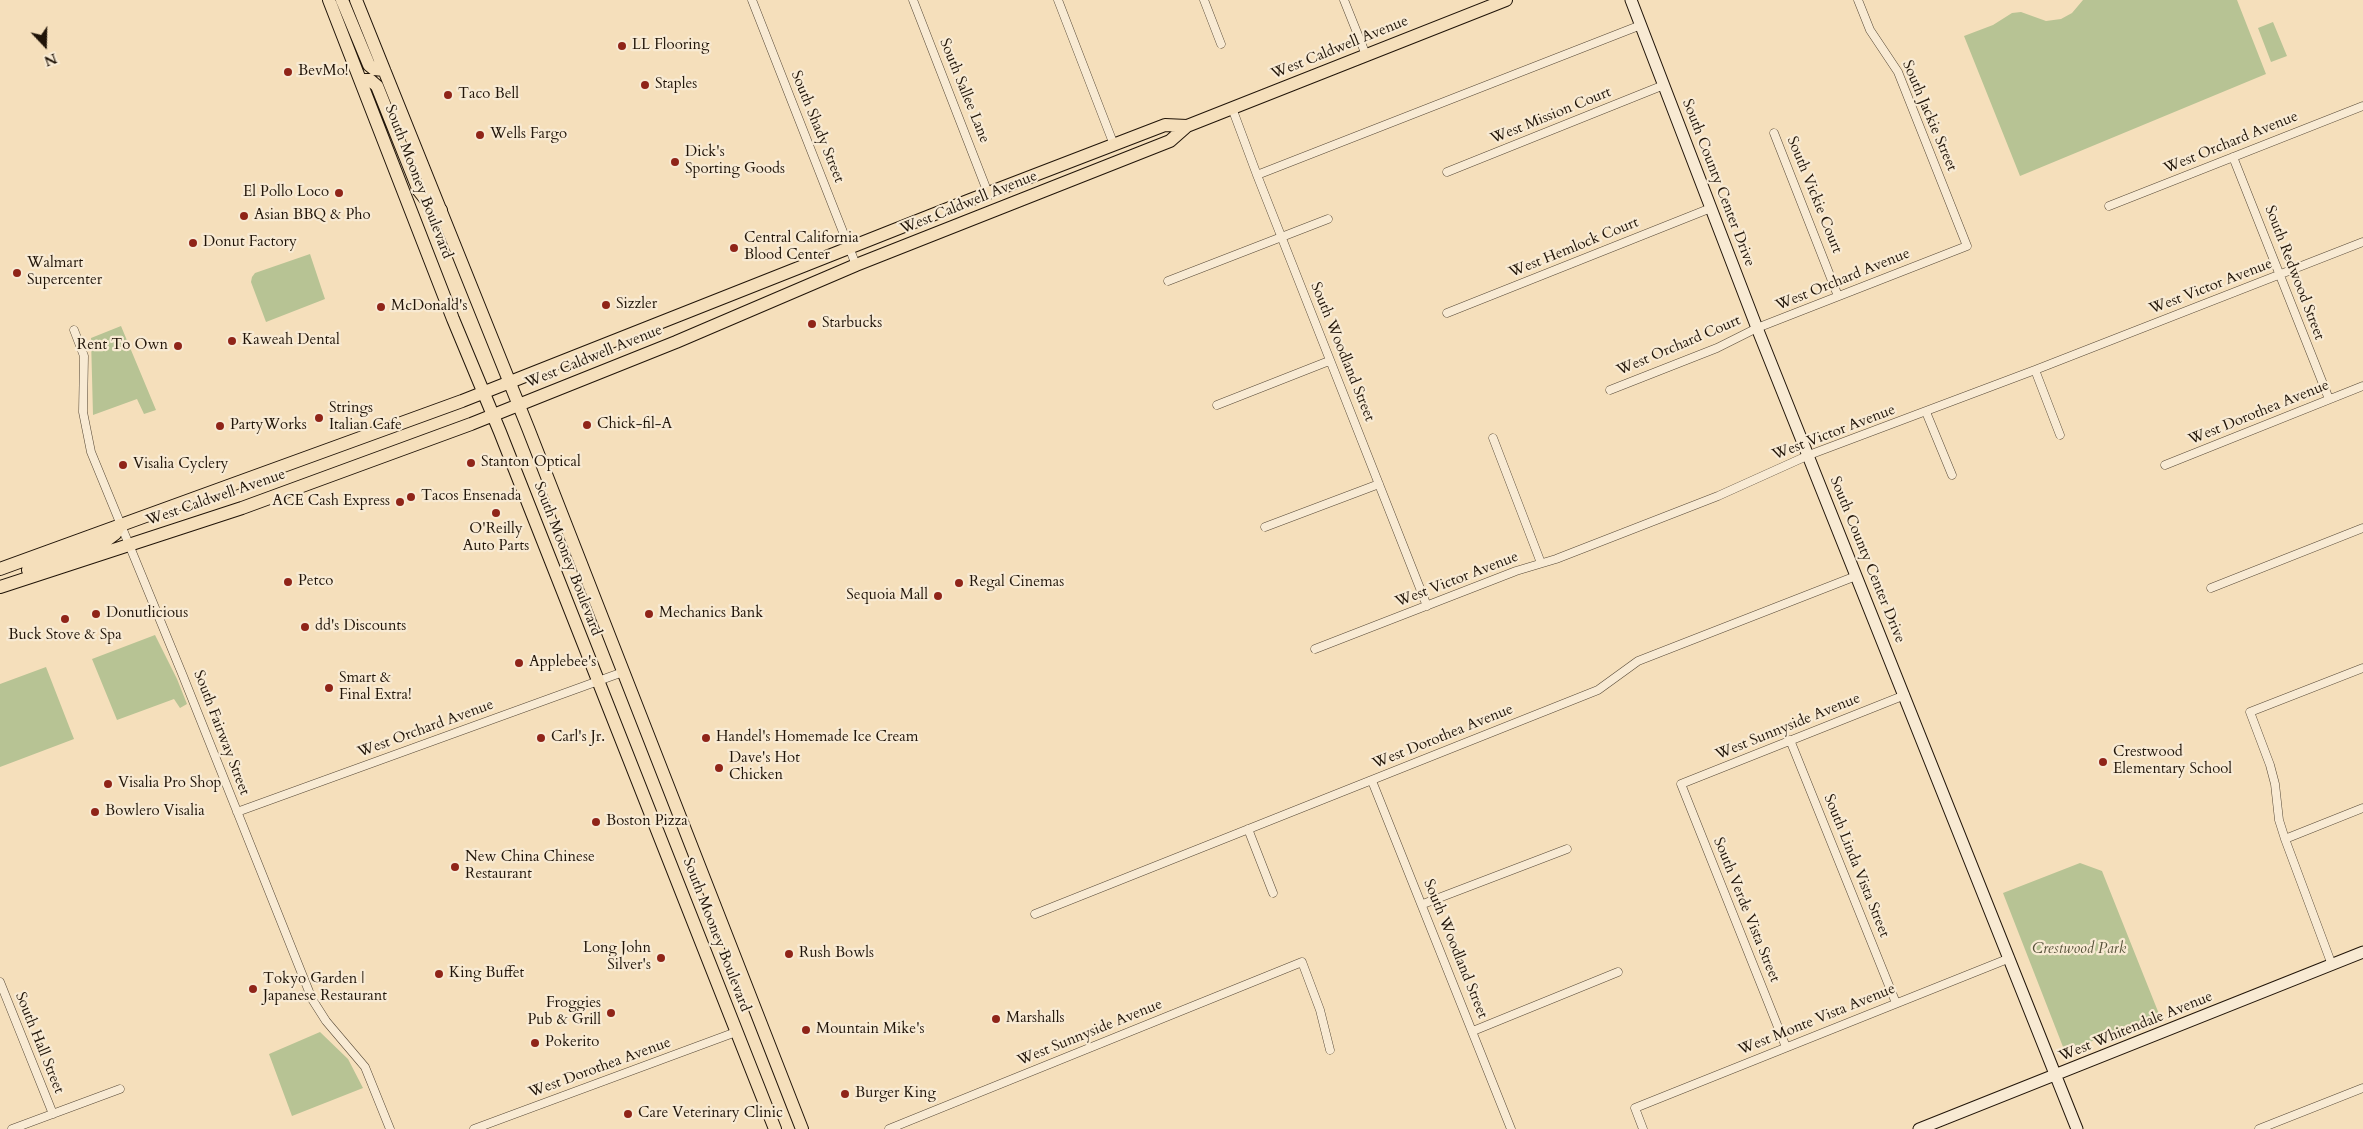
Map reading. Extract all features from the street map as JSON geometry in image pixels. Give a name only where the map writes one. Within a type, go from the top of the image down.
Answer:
[{"type":"main road","name":"South Mooney Boulevard","points":[[329,0],[775,1129]]},
{"type":"main road","points":[[342,0],[368,65],[377,71],[384,70]]},
{"type":"main road","name":"South Mooney Boulevard","points":[[356,0],[518,404],[802,1129]]},
{"type":"main road","name":"West Caldwell Avenue","points":[[0,587],[242,508],[493,415],[676,342],[856,265],[1170,141],[1187,126],[1506,0]]},
{"type":"main road","points":[[362,80],[370,80],[377,86],[420,191],[427,201],[441,211]]},
{"type":"main road","name":"West Caldwell Avenue","points":[[0,569],[484,392],[1165,125],[1187,126]]},
{"type":"main road","points":[[1020,201],[1039,185],[1109,157],[1114,153],[1114,145]]},
{"type":"main road","points":[[0,580],[108,540],[115,534],[120,525]]},
{"type":"street","name":"South Shady Street","points":[[752,0],[856,265]]},
{"type":"street","name":"South Sallee Lane","points":[[913,0],[988,193]]},
{"type":"street","points":[[1058,0],[1114,145]]},
{"type":"street","points":[[1204,0],[1221,44]]},
{"type":"street","points":[[1344,0],[1366,54]]},
{"type":"street","name":"South County Center Drive","points":[[1631,0],[1757,328],[2077,1129]]},
{"type":"street","name":"South Jackie Street","points":[[1858,0],[1870,30],[1898,72],[1967,246]]},
{"type":"street","points":[[1256,175],[1641,25]]},
{"type":"street","name":"West Mission Court","points":[[1447,172],[1664,85]]},
{"type":"street","name":"West Orchard Avenue","points":[[2109,206],[2363,106]]},
{"type":"street","name":"South Woodland Street","points":[[1232,108],[1256,175],[1427,606]]},
{"type":"street","name":"South Vickie Court","points":[[1774,132],[1838,296]]},
{"type":"street","name":"South Redwood Street","points":[[2234,156],[2329,399]]},
{"type":"street","name":"West Hemlock Court","points":[[1447,313],[1711,208]]},
{"type":"street","points":[[1168,281],[1328,219]]},
{"type":"street","name":"West Victor Avenue","points":[[1315,649],[1541,563],[1556,559],[1718,496],[1809,455],[1926,412],[2363,242]]},
{"type":"street","name":"West Orchard Avenue","points":[[1757,328],[1967,246]]},
{"type":"street","name":"West Orchard Court","points":[[1610,390],[1717,348],[1757,328]]},
{"type":"street","name":"South Fairway Street","points":[[74,330],[84,356],[83,412],[90,452],[312,999],[326,1022],[365,1066],[390,1129]]},
{"type":"street","points":[[1217,405],[1329,361]]},
{"type":"street","points":[[2035,370],[2060,435]]},
{"type":"street","name":"West Dorothea Avenue","points":[[2166,465],[2363,386]]},
{"type":"street","points":[[1926,412],[1952,475]]},
{"type":"street","points":[[1492,438],[1541,563]]},
{"type":"street","points":[[1265,527],[1379,484]]},
{"type":"street","points":[[2211,588],[2363,528]]},
{"type":"street","name":"West Dorothea Avenue","points":[[1035,914],[1598,690],[1638,661],[1856,576]]},
{"type":"street","points":[[2332,964],[2285,839],[2279,820],[2275,784],[2270,765],[2250,712],[2363,668]]},
{"type":"street","name":"West Orchard Avenue","points":[[237,812],[623,672]]},
{"type":"street","name":"West Sunnyside Avenue","points":[[1681,784],[1905,695]]},
{"type":"street","name":"South Linda Vista Street","points":[[1790,740],[1896,1003]]},
{"type":"street","name":"South Woodland Street","points":[[1372,781],[1423,904],[1511,1129]]},
{"type":"street","name":"South Verde Vista Street","points":[[1681,784],[1786,1047]]},
{"type":"street","points":[[2285,839],[2363,808]]},
{"type":"street","points":[[1248,829],[1273,893]]},
{"type":"street","points":[[1423,904],[1567,849]]},
{"type":"street","name":"West Whitendale Avenue","points":[[1919,1129],[2363,952]]},
{"type":"street","name":"West Monte Vista Avenue","points":[[1643,1129],[1635,1108],[2010,958]]},
{"type":"street","name":"West Sunnyside Avenue","points":[[889,1129],[1302,962],[1320,1010],[1330,1050]]},
{"type":"street","points":[[1473,1031],[1618,972]]},
{"type":"street","name":"South Hall Street","points":[[0,982],[52,1114]]},
{"type":"street","name":"West Dorothea Avenue","points":[[474,1129],[736,1032]]},
{"type":"street","points":[[2259,1129],[2363,1088]]},
{"type":"street","points":[[12,1129],[120,1089]]},
{"type":"green space","points":[[2083,0],[2237,0],[2266,74],[2020,176],[1964,36],[1993,25],[2012,13],[2021,12],[2046,21],[2061,19],[2072,13]]},
{"type":"green space","points":[[2273,22],[2287,56],[2271,62],[2258,28]]},
{"type":"green space","points":[[310,254],[325,299],[266,322],[251,282],[252,277],[255,273]]},
{"type":"green space","points":[[121,326],[156,410],[144,414],[137,399],[93,415],[91,338]]},
{"type":"green space","points":[[155,635],[187,704],[180,708],[174,699],[117,720],[92,659]]},
{"type":"green space","points":[[46,667],[74,739],[0,767],[0,684]]},
{"type":"green space","name":"Crestwood Park","points":[[2080,863],[2102,871],[2159,1014],[2065,1052],[2003,893]]},
{"type":"green space","points":[[320,1032],[348,1059],[363,1088],[292,1116],[269,1054]]},
{"type":"place","name":"LL Flooring","points":[[622,46]]},
{"type":"place","name":"BevMo!","points":[[288,72]]},
{"type":"place","name":"Staples","points":[[645,85]]},
{"type":"place","name":"Taco Bell","points":[[448,95]]},
{"type":"place","name":"Wells Fargo","points":[[480,135]]},
{"type":"place","name":"Dick's Sporting Goods","points":[[675,162]]},
{"type":"place","name":"El Pollo Loco","points":[[339,193]]},
{"type":"place","name":"Asian BBQ & Pho","points":[[244,216]]},
{"type":"place","name":"Donut Factory","points":[[193,243]]},
{"type":"place","name":"Central California Blood Center","points":[[734,248]]},
{"type":"place","name":"Walmart Supercenter","points":[[17,273]]},
{"type":"place","name":"Sizzler","points":[[606,305]]},
{"type":"place","name":"McDonald's","points":[[381,307]]},
{"type":"place","name":"Starbucks","points":[[812,324]]},
{"type":"place","name":"Kaweah Dental","points":[[232,341]]},
{"type":"place","name":"Rent To Own","points":[[178,346]]},
{"type":"place","name":"Strings Italian Cafe","points":[[319,418]]},
{"type":"place","name":"Chick-fil-A","points":[[587,425]]},
{"type":"place","name":"PartyWorks","points":[[220,426]]},
{"type":"place","name":"Stanton Optical","points":[[471,463]]},
{"type":"place","name":"Visalia Cyclery","points":[[123,465]]},
{"type":"place","name":"Tacos Ensenada","points":[[411,497]]},
{"type":"place","name":"ACE Cash Express","points":[[400,502]]},
{"type":"place","name":"O'Reilly Auto Parts","points":[[496,513]]},
{"type":"place","name":"Petco","points":[[288,582]]},
{"type":"place","name":"Regal Cinemas","points":[[959,583]]},
{"type":"place","name":"Sequoia Mall","points":[[938,596]]},
{"type":"place","name":"Donutlicious","points":[[96,614]]},
{"type":"place","name":"Mechanics Bank","points":[[649,614]]},
{"type":"place","name":"Buck Stove & Spa","points":[[65,619]]},
{"type":"place","name":"dd's Discounts","points":[[305,627]]},
{"type":"place","name":"Applebee's","points":[[519,663]]},
{"type":"place","name":"Smart & Final Extra!","points":[[329,688]]},
{"type":"place","name":"Carl's Jr.","points":[[541,738]]},
{"type":"place","name":"Handel's Homemade Ice Cream","points":[[706,738]]},
{"type":"place","name":"Crestwood Elementary School","points":[[2103,762]]},
{"type":"place","name":"Dave's Hot Chicken","points":[[719,768]]},
{"type":"place","name":"Visalia Pro Shop","points":[[108,784]]},
{"type":"place","name":"Bowlero Visalia","points":[[95,812]]},
{"type":"place","name":"Boston Pizza","points":[[596,822]]},
{"type":"place","name":"New China Chinese Restaurant","points":[[455,867]]},
{"type":"place","name":"Rush Bowls","points":[[789,954]]},
{"type":"place","name":"Long John Silver's","points":[[661,958]]},
{"type":"place","name":"King Buffet","points":[[439,974]]},
{"type":"place","name":"Tokyo Garden | Japanese Restaurant","points":[[253,989]]},
{"type":"place","name":"Froggies Pub & Grill","points":[[611,1013]]},
{"type":"place","name":"Marshalls","points":[[996,1019]]},
{"type":"place","name":"Mountain Mike's","points":[[806,1030]]},
{"type":"place","name":"Pokerito","points":[[535,1043]]},
{"type":"place","name":"Burger King","points":[[845,1094]]},
{"type":"place","name":"Care Veterinary Clinic","points":[[628,1114]]}]
